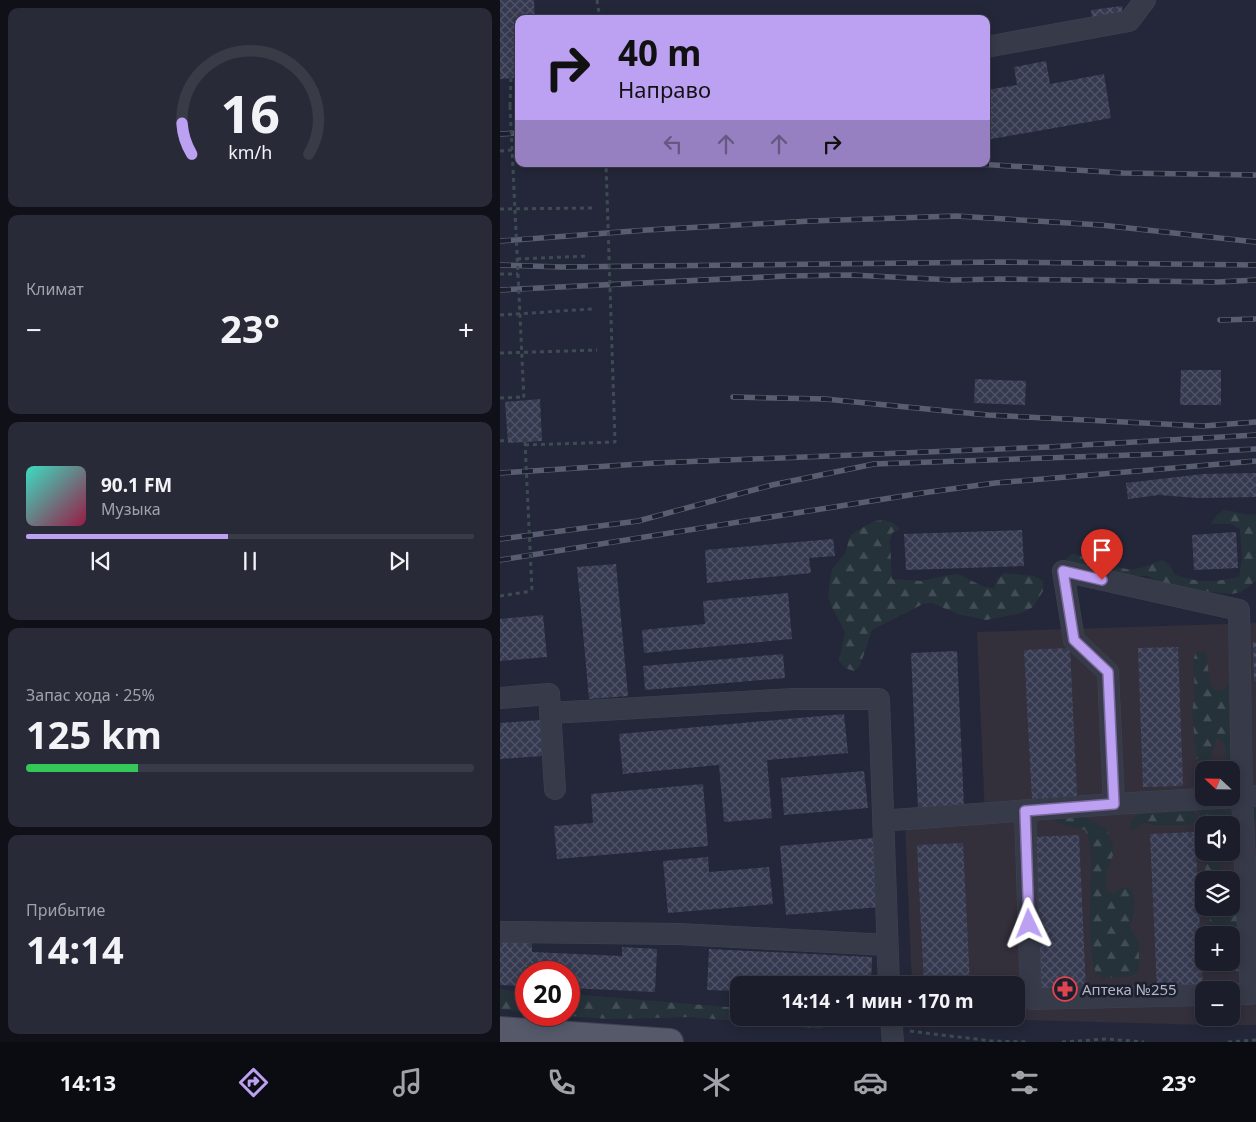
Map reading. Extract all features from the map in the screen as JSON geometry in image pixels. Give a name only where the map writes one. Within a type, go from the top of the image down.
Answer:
[{"type":"main road","points":[[500,1030],[670,1042]]},
{"type":"lane","points":[[990,45],[1129,21],[1145,0]]},
{"type":"lane","points":[[1114,804],[1108,672],[1074,640],[1063,571],[1239,610],[1249,797],[1251,994],[1240,994]]},
{"type":"lane","points":[[500,698],[549,694],[555,789]]},
{"type":"lane","points":[[550,714],[795,698],[879,699],[889,976]]},
{"type":"lane","points":[[893,820],[1114,804],[1249,797]]},
{"type":"lane","points":[[1025,811],[1031,999],[1195,995]]},
{"type":"lane","points":[[500,932],[679,934],[887,945]]},
{"type":"path","points":[[597,0],[599,15]]},
{"type":"path","points":[[500,398],[524,398],[510,106],[511,79]]},
{"type":"path","points":[[500,151],[512,150]]},
{"type":"path","points":[[500,596],[532,591],[525,443],[616,442],[606,167]]},
{"type":"path","points":[[500,209],[595,208]]},
{"type":"path","points":[[517,259],[589,256]]},
{"type":"path","points":[[500,274],[518,274]]},
{"type":"path","points":[[500,315],[592,309]]},
{"type":"path","points":[[500,354],[597,350]]},
{"type":"path","points":[[500,440],[508,440]]},
{"type":"path","points":[[892,1030],[991,1041],[1026,1042]]},
{"type":"path","points":[[1062,1042],[1106,1039],[1144,1042]]},
{"type":"path","points":[[1228,1042],[1256,1040]]},
{"type":"shaded area","points":[[1256,623],[1256,1025],[1240,1025],[1240,981],[1195,981],[1195,1025],[1025,1020],[1025,976],[912,976],[905,822],[985,816],[977,632]]},
{"type":"green space","points":[[1224,510],[1256,514],[1256,581],[1241,592],[1232,594],[1192,590],[1165,584],[1147,576],[1138,576],[1130,582],[1093,586],[1065,560],[1072,554],[1122,568],[1136,569],[1162,560],[1170,565],[1174,574],[1199,581],[1239,577],[1242,559],[1240,529],[1231,524],[1211,524],[1216,516]]},
{"type":"green space","points":[[884,520],[893,523],[900,529],[892,533],[890,541],[892,579],[921,581],[958,574],[984,587],[994,588],[997,579],[1005,573],[1034,576],[1043,581],[1043,591],[1033,607],[1022,613],[986,620],[958,614],[932,603],[923,604],[872,630],[860,666],[854,671],[845,668],[839,661],[845,632],[831,606],[828,596],[832,569],[845,554],[850,536],[875,521]]},
{"type":"green space","points":[[1205,651],[1213,689],[1223,691],[1228,683],[1236,679],[1249,761],[1253,773],[1245,778],[1240,775],[1240,761],[1228,761],[1224,744],[1217,738],[1211,757],[1208,761],[1197,760],[1192,713],[1195,692],[1193,661],[1196,652]]},
{"type":"green space","points":[[1245,806],[1256,808],[1256,820],[1252,820],[1240,860],[1240,816],[1200,816],[1198,811],[1207,808],[1227,811]]},
{"type":"green space","points":[[1181,807],[1190,809],[1197,816],[1195,816],[1195,821],[1189,825],[1150,825],[1146,823],[1130,831],[1131,822],[1142,810],[1152,808],[1167,812]]},
{"type":"green space","points":[[1051,815],[1080,815],[1106,828],[1113,845],[1113,855],[1107,871],[1106,890],[1114,893],[1123,887],[1132,889],[1134,894],[1133,917],[1130,927],[1140,944],[1140,964],[1139,971],[1134,974],[1126,977],[1104,979],[1096,974],[1090,939],[1092,866],[1088,839],[1085,830],[1057,823]]},
{"type":"green space","points":[[1206,861],[1222,861],[1220,865],[1223,871],[1205,871]]},
{"type":"green space","points":[[1211,916],[1238,916],[1239,926],[1209,926]]},
{"type":"green space","points":[[1240,946],[1242,974],[1235,971],[1240,971]]},
{"type":"green space","points":[[500,989],[515,991],[515,1011],[500,1009]]},
{"type":"green space","points":[[580,995],[730,1007],[730,1020],[693,1017],[609,1019],[580,1017]]},
{"type":"green space","points":[[788,1026],[826,1026],[820,1029]]},
{"type":"building","points":[[500,0],[534,0],[535,15],[515,15],[515,78],[500,79]]},
{"type":"building","points":[[1122,6],[1124,22],[1093,26],[1091,10]]},
{"type":"building","points":[[1046,61],[1050,84],[1104,74],[1111,118],[990,139],[990,89],[1017,85],[1014,67]]},
{"type":"building","points":[[1181,370],[1221,370],[1221,405],[1180,405]]},
{"type":"building","points":[[975,379],[1026,381],[1025,405],[974,403]]},
{"type":"building","points":[[540,399],[542,441],[508,443],[505,402]]},
{"type":"building","points":[[1256,473],[1256,497],[1198,498],[1159,495],[1128,499],[1126,483],[1203,474]]},
{"type":"building","points":[[1022,530],[1024,566],[906,570],[904,534]]},
{"type":"building","points":[[1236,532],[1238,568],[1194,570],[1192,535]]},
{"type":"building","points":[[833,539],[835,556],[809,558],[811,573],[707,583],[705,550]]},
{"type":"building","points":[[616,564],[628,696],[589,699],[577,567]]},
{"type":"building","points":[[788,593],[792,639],[644,653],[642,630],[705,624],[703,601]]},
{"type":"building","points":[[543,615],[547,657],[500,661],[500,619]]},
{"type":"building","points":[[1253,642],[1256,642],[1256,681],[1254,681]]},
{"type":"building","points":[[1178,647],[1183,786],[1143,787],[1138,648]]},
{"type":"building","points":[[1070,648],[1077,796],[1032,799],[1024,650]]},
{"type":"building","points":[[957,651],[964,807],[918,809],[911,653]]},
{"type":"building","points":[[783,654],[785,678],[645,690],[643,666]]},
{"type":"building","points":[[844,714],[848,753],[767,760],[772,818],[724,822],[719,765],[623,774],[619,734]]},
{"type":"building","points":[[540,720],[542,756],[500,759],[500,723]]},
{"type":"building","points":[[864,771],[868,808],[784,815],[781,778]]},
{"type":"building","points":[[703,784],[708,846],[557,859],[554,826],[593,823],[591,794]]},
{"type":"building","points":[[1195,832],[1197,871],[1195,871],[1195,916],[1199,916],[1200,926],[1195,926],[1195,971],[1202,971],[1203,981],[1195,981],[1195,988],[1157,990],[1150,834]]},
{"type":"building","points":[[1079,835],[1086,991],[1040,993],[1033,837]]},
{"type":"building","points":[[874,838],[880,907],[786,915],[780,846]]},
{"type":"building","points":[[963,843],[970,976],[924,976],[917,845]]},
{"type":"building","points":[[708,857],[709,872],[769,867],[773,904],[668,913],[663,861]]},
{"type":"building","points":[[500,939],[532,941],[532,952],[622,956],[622,947],[657,949],[655,992],[580,989],[580,961],[515,961],[515,986],[500,985]]},
{"type":"building","points":[[709,949],[872,957],[871,976],[730,976],[730,991],[707,990]]},
{"type":"railway","points":[[500,134],[515,133]]},
{"type":"railway","points":[[990,165],[1123,173],[1256,175]]},
{"type":"railway","points":[[500,241],[647,230],[811,221],[956,216],[1101,225],[1256,242]]},
{"type":"railway","points":[[500,265],[561,267],[1000,262],[1256,265]]},
{"type":"railway","points":[[500,290],[787,276],[851,275],[953,280],[1218,282],[1256,280]]},
{"type":"railway","points":[[1220,320],[1256,319]]},
{"type":"railway","points":[[733,397],[825,399],[988,415],[1203,426],[1256,422]]},
{"type":"railway","points":[[500,473],[655,463],[1048,447],[1256,435]]},
{"type":"railway","points":[[500,539],[638,521],[772,485],[874,464],[1256,449]]},
{"type":"railway","points":[[500,560],[995,483],[1256,461]]},
{"type":"place","name":"Аптека №255","points":[[1065,989]]},
{"type":"route","points":[[1029,924],[1025,811],[1114,804],[1108,672],[1074,640],[1063,571],[1102,580]]}]
